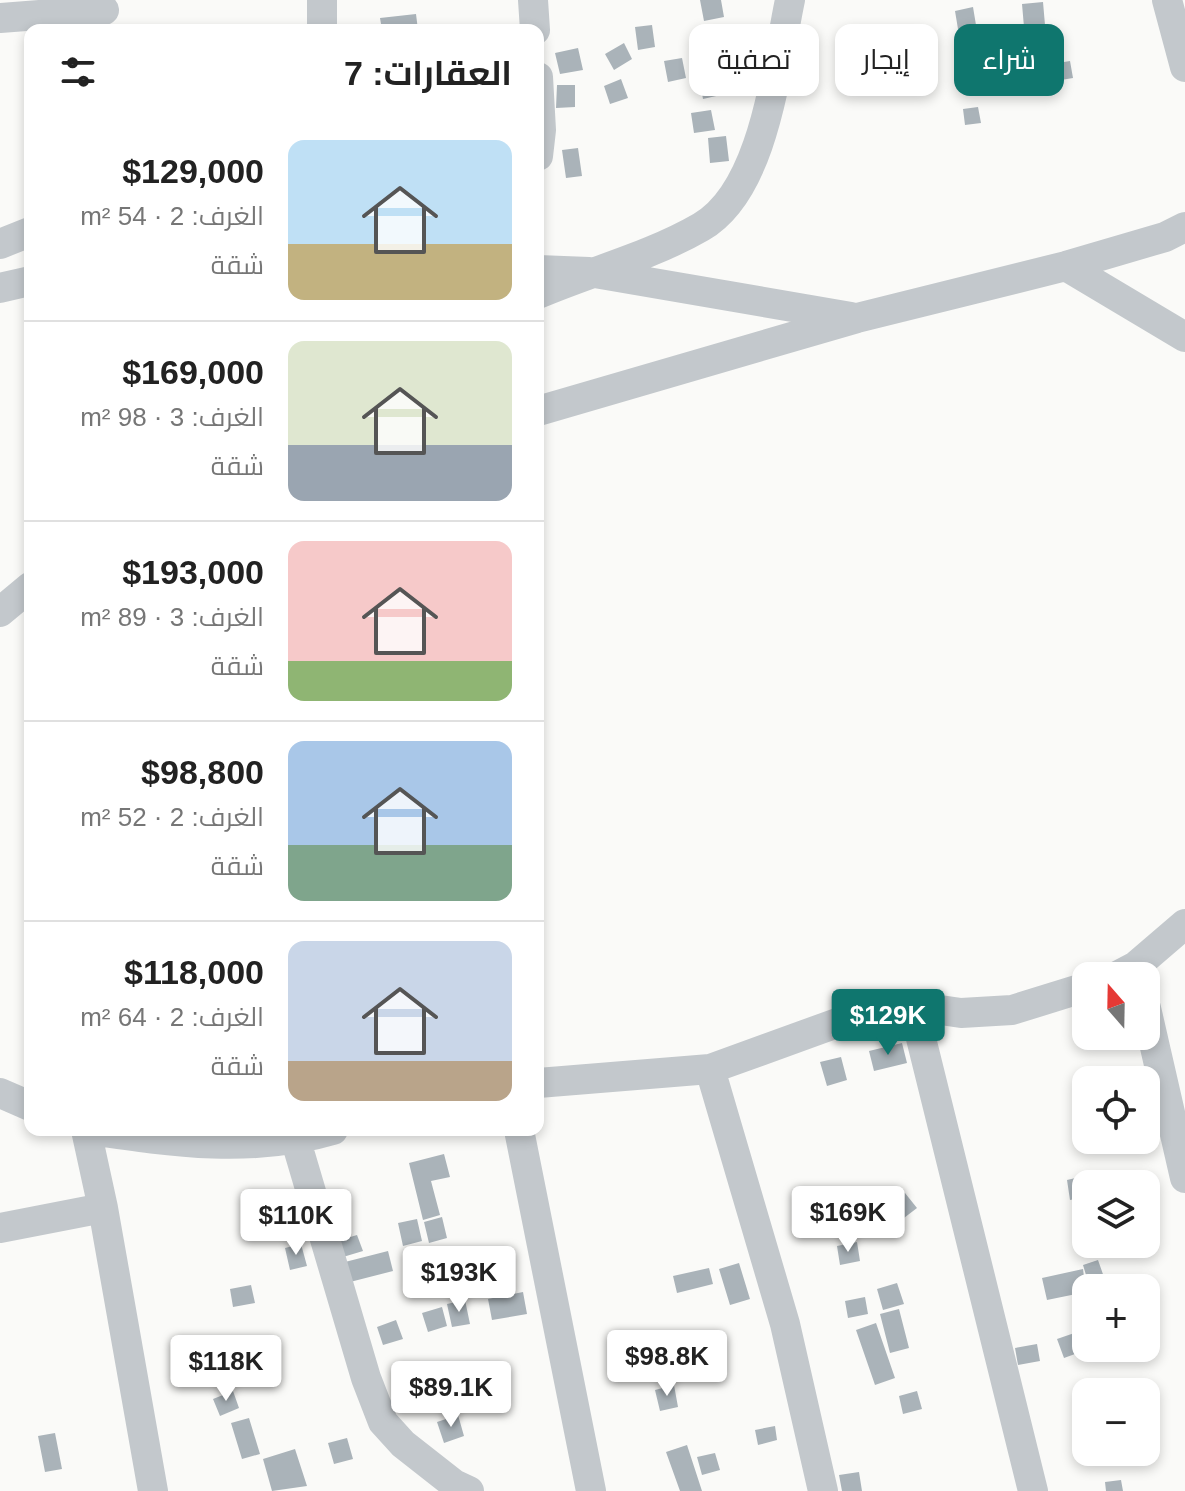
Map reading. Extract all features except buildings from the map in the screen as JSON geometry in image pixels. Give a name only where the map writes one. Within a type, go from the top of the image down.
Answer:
[{"type":"street","points":[[322,0],[322,24]]},
{"type":"street","points":[[533,0],[535,24]]},
{"type":"street","points":[[544,291],[664,245],[704,225],[730,202],[759,142],[790,0]]},
{"type":"street","points":[[1167,0],[1185,67]]},
{"type":"street","points":[[0,18],[105,13]]},
{"type":"street","points":[[544,409],[857,318],[1066,266],[1165,237],[1185,227]]},
{"type":"street","points":[[0,244],[24,234]]},
{"type":"street","points":[[0,264],[24,265]]},
{"type":"street","points":[[1066,266],[1185,337]]},
{"type":"street","points":[[544,270],[589,272],[857,318]]},
{"type":"street","points":[[0,288],[24,282]]},
{"type":"street","points":[[0,582],[24,575]]},
{"type":"street","points":[[0,612],[24,592]]},
{"type":"street","points":[[1142,962],[1185,924]]},
{"type":"street","points":[[544,1083],[710,1069],[851,1017],[913,1006],[961,1013],[1012,1010],[1072,991]]},
{"type":"street","points":[[913,1006],[1033,1491]]},
{"type":"street","points":[[1156,1050],[1185,1178]]},
{"type":"street","points":[[710,1069],[785,1324],[823,1491]]},
{"type":"street","points":[[0,1093],[24,1103]]},
{"type":"street","points":[[89,1136],[153,1491]]},
{"type":"street","points":[[130,1136],[193,1145],[296,1141],[313,1136]]},
{"type":"street","points":[[520,1136],[591,1491]]},
{"type":"street","points":[[296,1141],[366,1378],[383,1422],[403,1444],[454,1484],[469,1491]]},
{"type":"street","points":[[0,1228],[103,1208]]}]
